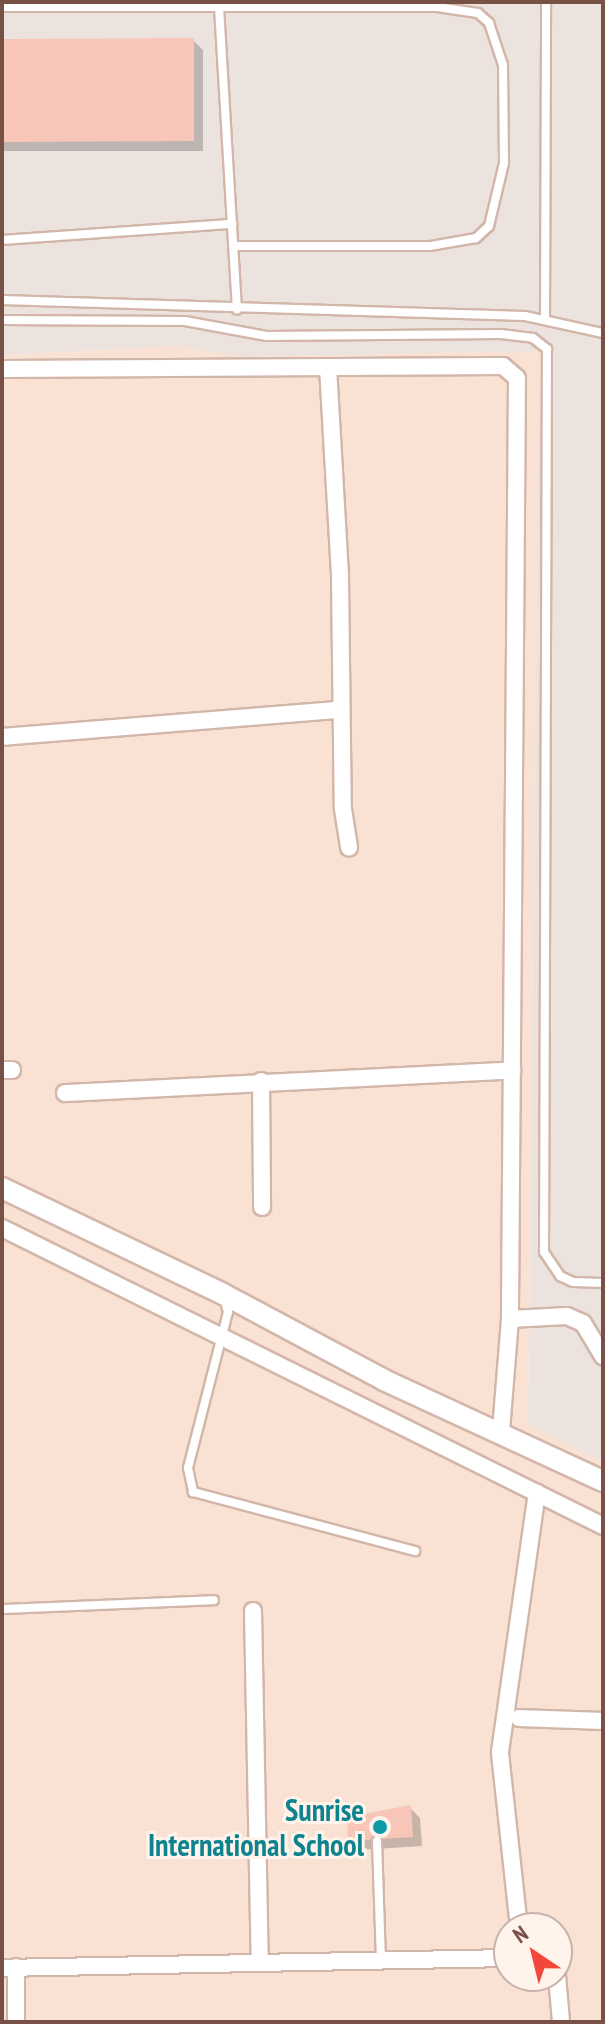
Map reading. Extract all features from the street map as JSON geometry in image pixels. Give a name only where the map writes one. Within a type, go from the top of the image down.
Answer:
[{"type":"street","points":[[2,369],[503,366],[517,378],[510,1319],[501,1430]]},
{"type":"street","points":[[328,367],[343,809],[349,848]]},
{"type":"street","points":[[2,737],[341,710]]},
{"type":"street","points":[[65,1093],[512,1070]]},
{"type":"street","points":[[261,1081],[262,1207]]},
{"type":"street","points":[[2,1188],[226,1303],[384,1380],[501,1430],[603,1481]]},
{"type":"street","points":[[2,1228],[603,1526]]},
{"type":"street","points":[[510,1319],[567,1316],[583,1323],[603,1356]]},
{"type":"street","points":[[517,1912],[500,1752],[537,1493]]},
{"type":"street","points":[[253,1611],[260,1962]]},
{"type":"street","points":[[519,1718],[603,1721]]},
{"type":"street","points":[[16,2022],[9,1967],[493,1958]]},
{"type":"street","points":[[558,1992],[561,2022]]},
{"type":"lane","points":[[545,320],[546,2]]},
{"type":"lane","points":[[2,7],[464,8],[489,23],[503,65],[504,163],[498,204],[489,226],[476,238],[430,246],[233,246]]},
{"type":"lane","points":[[219,7],[237,309]]},
{"type":"lane","points":[[2,240],[232,224]]},
{"type":"lane","points":[[2,300],[545,320],[603,333]]},
{"type":"lane","points":[[2,320],[185,321],[267,336],[501,334],[533,338],[547,349],[543,1239],[544,1252],[560,1276],[573,1282],[603,1283]]},
{"type":"lane","points":[[226,1303],[188,1468],[193,1492],[415,1551]]},
{"type":"lane","points":[[2,1609],[214,1600]]},
{"type":"lane","points":[[377,1841],[381,1960]]},
{"type":"shaded area","points":[[2,2],[603,2],[603,1462],[528,1424],[539,351],[241,357],[176,346],[2,355]]},
{"type":"shaded area","points":[[176,346],[241,357],[539,351],[528,1423],[603,1462],[603,2022],[2,2022],[2,355]]},
{"type":"building","points":[[194,38],[194,141],[2,142],[2,39]]},
{"type":"building","name":"Sunrise International School","points":[[411,1805],[413,1837],[348,1841],[347,1817]]},
{"type":"place","name":"Sunrise International School","points":[[380,1827]]}]
